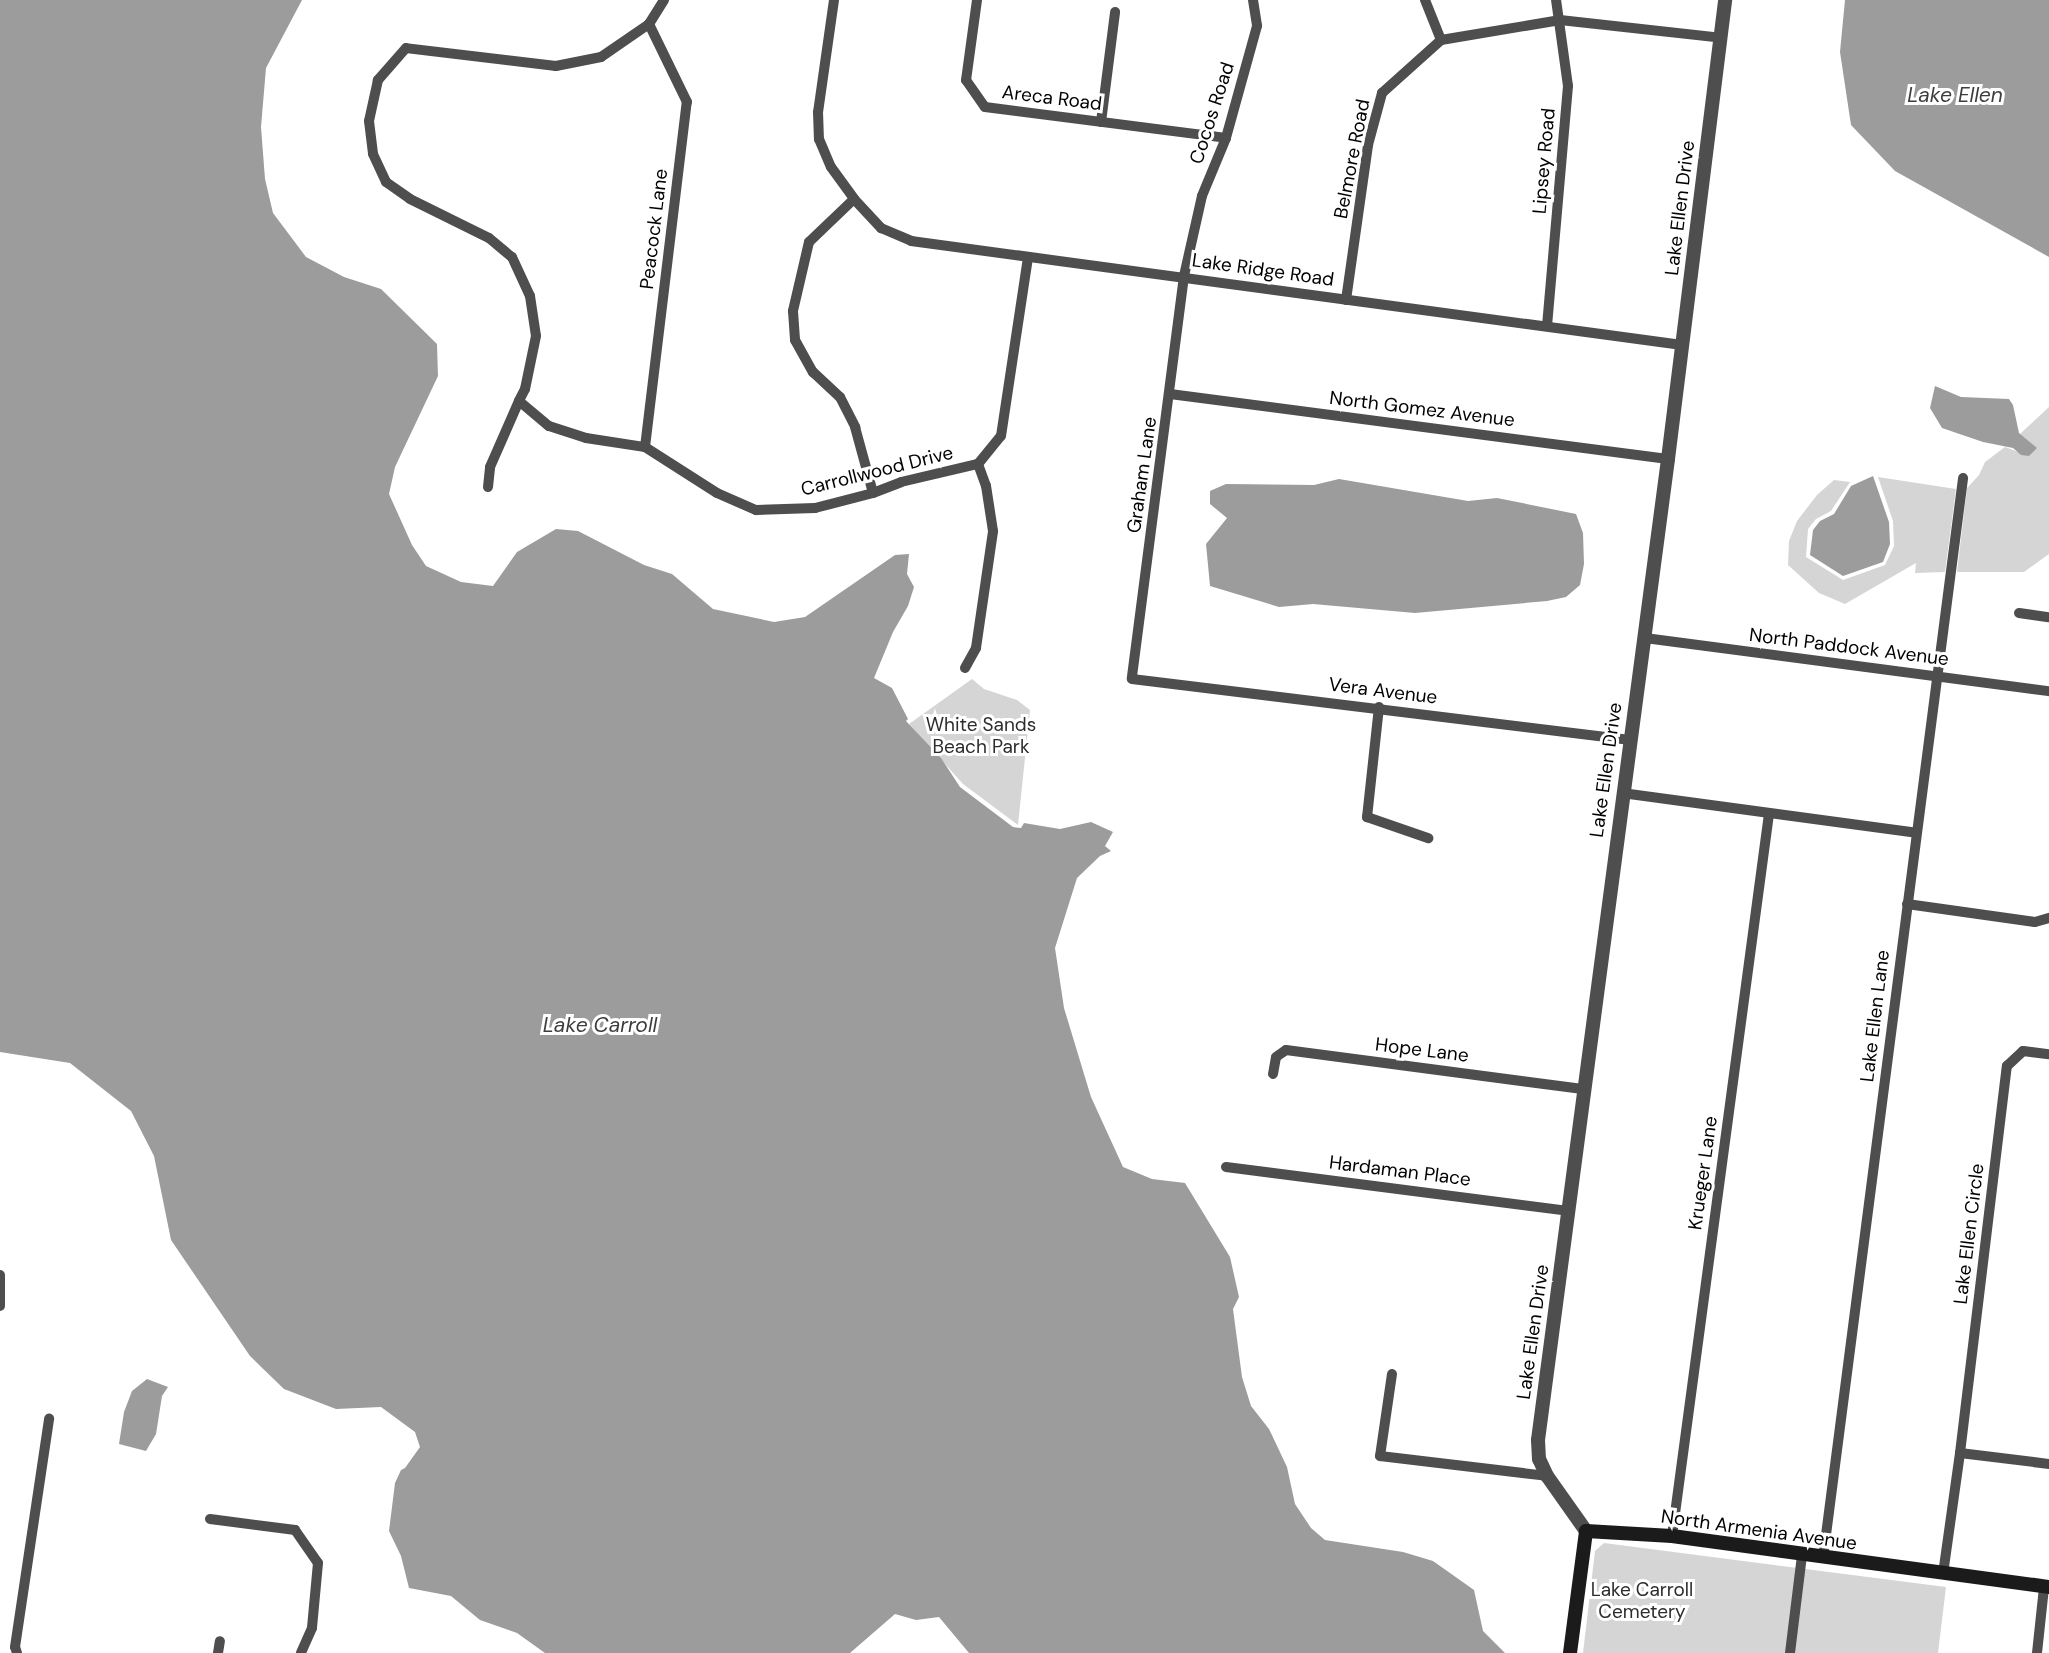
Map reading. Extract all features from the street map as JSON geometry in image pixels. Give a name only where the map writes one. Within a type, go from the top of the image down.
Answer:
[{"type":"main road","name":"North Armenia Avenue","points":[[1586,1531],[1672,1536],[2047,1587]]},
{"type":"main road","points":[[1570,1653],[1586,1531]]},
{"type":"street","points":[[488,487],[490,467],[526,389],[536,336],[530,296],[512,257],[489,238],[410,199],[386,182],[373,154],[369,121],[378,80],[406,48],[556,66],[601,57],[649,24],[664,0]]},
{"type":"street","name":"Lake Ridge Road","points":[[834,0],[818,112],[819,139],[831,167],[854,199],[881,228],[911,241],[1682,345]]},
{"type":"street","name":"Areca Road","points":[[976,0],[966,80],[985,107],[1226,138]]},
{"type":"street","name":"Cocos Road","points":[[1184,276],[1202,196],[1226,138],[1257,26],[1253,0]]},
{"type":"street","points":[[1425,0],[1441,40],[1560,20],[1722,38]]},
{"type":"street","name":"Lipsey Road","points":[[1547,326],[1568,86],[1556,0]]},
{"type":"street","name":"Lake Ellen Drive","points":[[1586,1531],[1547,1476],[1539,1459],[1538,1440],[1622,793],[1645,638],[1725,0]]},
{"type":"street","points":[[1101,122],[1115,12]]},
{"type":"street","name":"Peacock Lane","points":[[645,447],[687,102],[649,24]]},
{"type":"street","name":"Belmore Road","points":[[1346,300],[1368,145],[1382,93],[1441,40]]},
{"type":"street","points":[[854,199],[809,242],[793,311],[795,340],[813,372],[840,397],[855,428],[873,493]]},
{"type":"street","name":"Carrollwood Drive","points":[[519,401],[549,426],[586,439],[645,447],[718,494],[756,510],[816,508],[873,493],[901,482],[978,464],[1001,436],[1028,257]]},
{"type":"street","name":"Graham Lane","points":[[1132,680],[1184,276]]},
{"type":"street","name":"North Gomez Avenue","points":[[1170,394],[1668,459]]},
{"type":"street","name":"Carrollwood Drive","points":[[965,667],[976,648],[993,531],[986,486],[978,464]]},
{"type":"street","name":"Lake Ellen Lane","points":[[1823,1558],[1963,478]]},
{"type":"street","points":[[2019,612],[2049,617]]},
{"type":"street","name":"North Paddock Avenue","points":[[1645,638],[2049,691]]},
{"type":"street","name":"Vera Avenue","points":[[1132,680],[1379,707],[1630,740]]},
{"type":"street","points":[[1379,707],[1367,817],[1428,838]]},
{"type":"street","points":[[1622,793],[1916,833]]},
{"type":"street","name":"Krueger Lane","points":[[1672,1536],[1769,814]]},
{"type":"street","points":[[1907,904],[2035,922],[2049,918]]},
{"type":"street","name":"Hope Lane","points":[[1273,1074],[1276,1057],[1286,1050],[1584,1089]]},
{"type":"street","name":"Lake Ellen Circle","points":[[1942,1574],[1960,1453],[2007,1066],[2023,1051],[2049,1054]]},
{"type":"street","name":"Hardaman Place","points":[[1227,1167],[1568,1211]]},
{"type":"street","points":[[0,1275],[0,1307]]},
{"type":"street","points":[[1392,1374],[1381,1456],[1547,1476]]},
{"type":"street","points":[[17,1653],[15,1647],[49,1419]]},
{"type":"street","points":[[1960,1453],[2049,1464]]},
{"type":"street","points":[[210,1519],[295,1530],[318,1563],[312,1628],[300,1653]]},
{"type":"street","points":[[1790,1653],[1802,1555]]},
{"type":"street","points":[[2037,1653],[2047,1587]]},
{"type":"street","points":[[218,1653],[220,1641]]},
{"type":"green space","points":[[2049,407],[2049,554],[2024,572],[1957,572],[1967,488],[1979,475],[1985,462],[2005,447],[2029,456],[2036,448],[2020,434]]},
{"type":"green space","points":[[1878,477],[1956,489],[1945,572],[1915,573],[1916,563],[1845,604],[1819,593],[1788,565],[1789,541],[1797,521],[1817,495],[1834,480],[1850,482],[1831,511],[1816,519],[1808,529],[1806,557],[1843,580],[1885,565],[1894,546],[1893,521]]},
{"type":"green space","name":"White Sands Beach Park","points":[[972,679],[984,689],[1017,700],[1030,710],[1018,825],[963,784],[909,724]]},
{"type":"green space","name":"Lake Carroll Cemetery","points":[[1604,1543],[1946,1587],[1938,1653],[1583,1653],[1595,1551]]},
{"type":"water","name":"Lake Carroll","points":[[0,0],[302,0],[266,68],[261,127],[265,179],[273,213],[306,257],[344,277],[381,289],[437,344],[438,376],[395,467],[389,494],[412,545],[426,566],[461,582],[493,586],[517,552],[556,529],[578,531],[644,565],[672,574],[713,609],[774,622],[805,617],[895,555],[909,554],[907,574],[914,587],[908,606],[893,632],[874,678],[892,688],[908,719],[906,721],[941,758],[960,787],[1013,827],[1021,828],[1024,823],[1060,829],[1091,822],[1113,832],[1105,846],[1111,851],[1100,856],[1077,878],[1055,948],[1064,1008],[1091,1097],[1123,1167],[1152,1179],[1185,1183],[1230,1257],[1239,1297],[1233,1309],[1242,1377],[1251,1406],[1269,1429],[1287,1467],[1295,1504],[1311,1528],[1325,1540],[1403,1552],[1433,1561],[1474,1590],[1483,1631],[1505,1653],[969,1653],[939,1617],[916,1620],[895,1614],[850,1653],[545,1653],[517,1633],[480,1620],[451,1596],[409,1588],[401,1556],[389,1531],[395,1483],[401,1470],[420,1447],[415,1432],[381,1407],[336,1409],[284,1389],[250,1356],[171,1240],[154,1156],[131,1111],[70,1063],[0,1052]]},
{"type":"water","name":"Lake Ellen","points":[[1845,0],[2049,0],[2049,257],[1895,171],[1851,125],[1840,52]]},
{"type":"water","points":[[1935,386],[1961,397],[2009,399],[2013,405],[2019,433],[2037,448],[2029,456],[2021,455],[2013,448],[1983,442],[1942,428],[1930,408]]},
{"type":"water","points":[[1873,476],[1889,522],[1890,544],[1883,562],[1843,576],[1810,555],[1813,530],[1820,521],[1834,514],[1851,486]]},
{"type":"water","points":[[1339,479],[1468,501],[1497,498],[1576,514],[1583,533],[1584,564],[1580,585],[1566,597],[1547,601],[1415,613],[1313,604],[1279,607],[1210,586],[1206,544],[1227,518],[1210,504],[1210,491],[1226,484],[1314,485]]},
{"type":"water","points":[[147,1379],[168,1387],[162,1396],[156,1434],[146,1451],[119,1444],[124,1412],[132,1391]]}]
